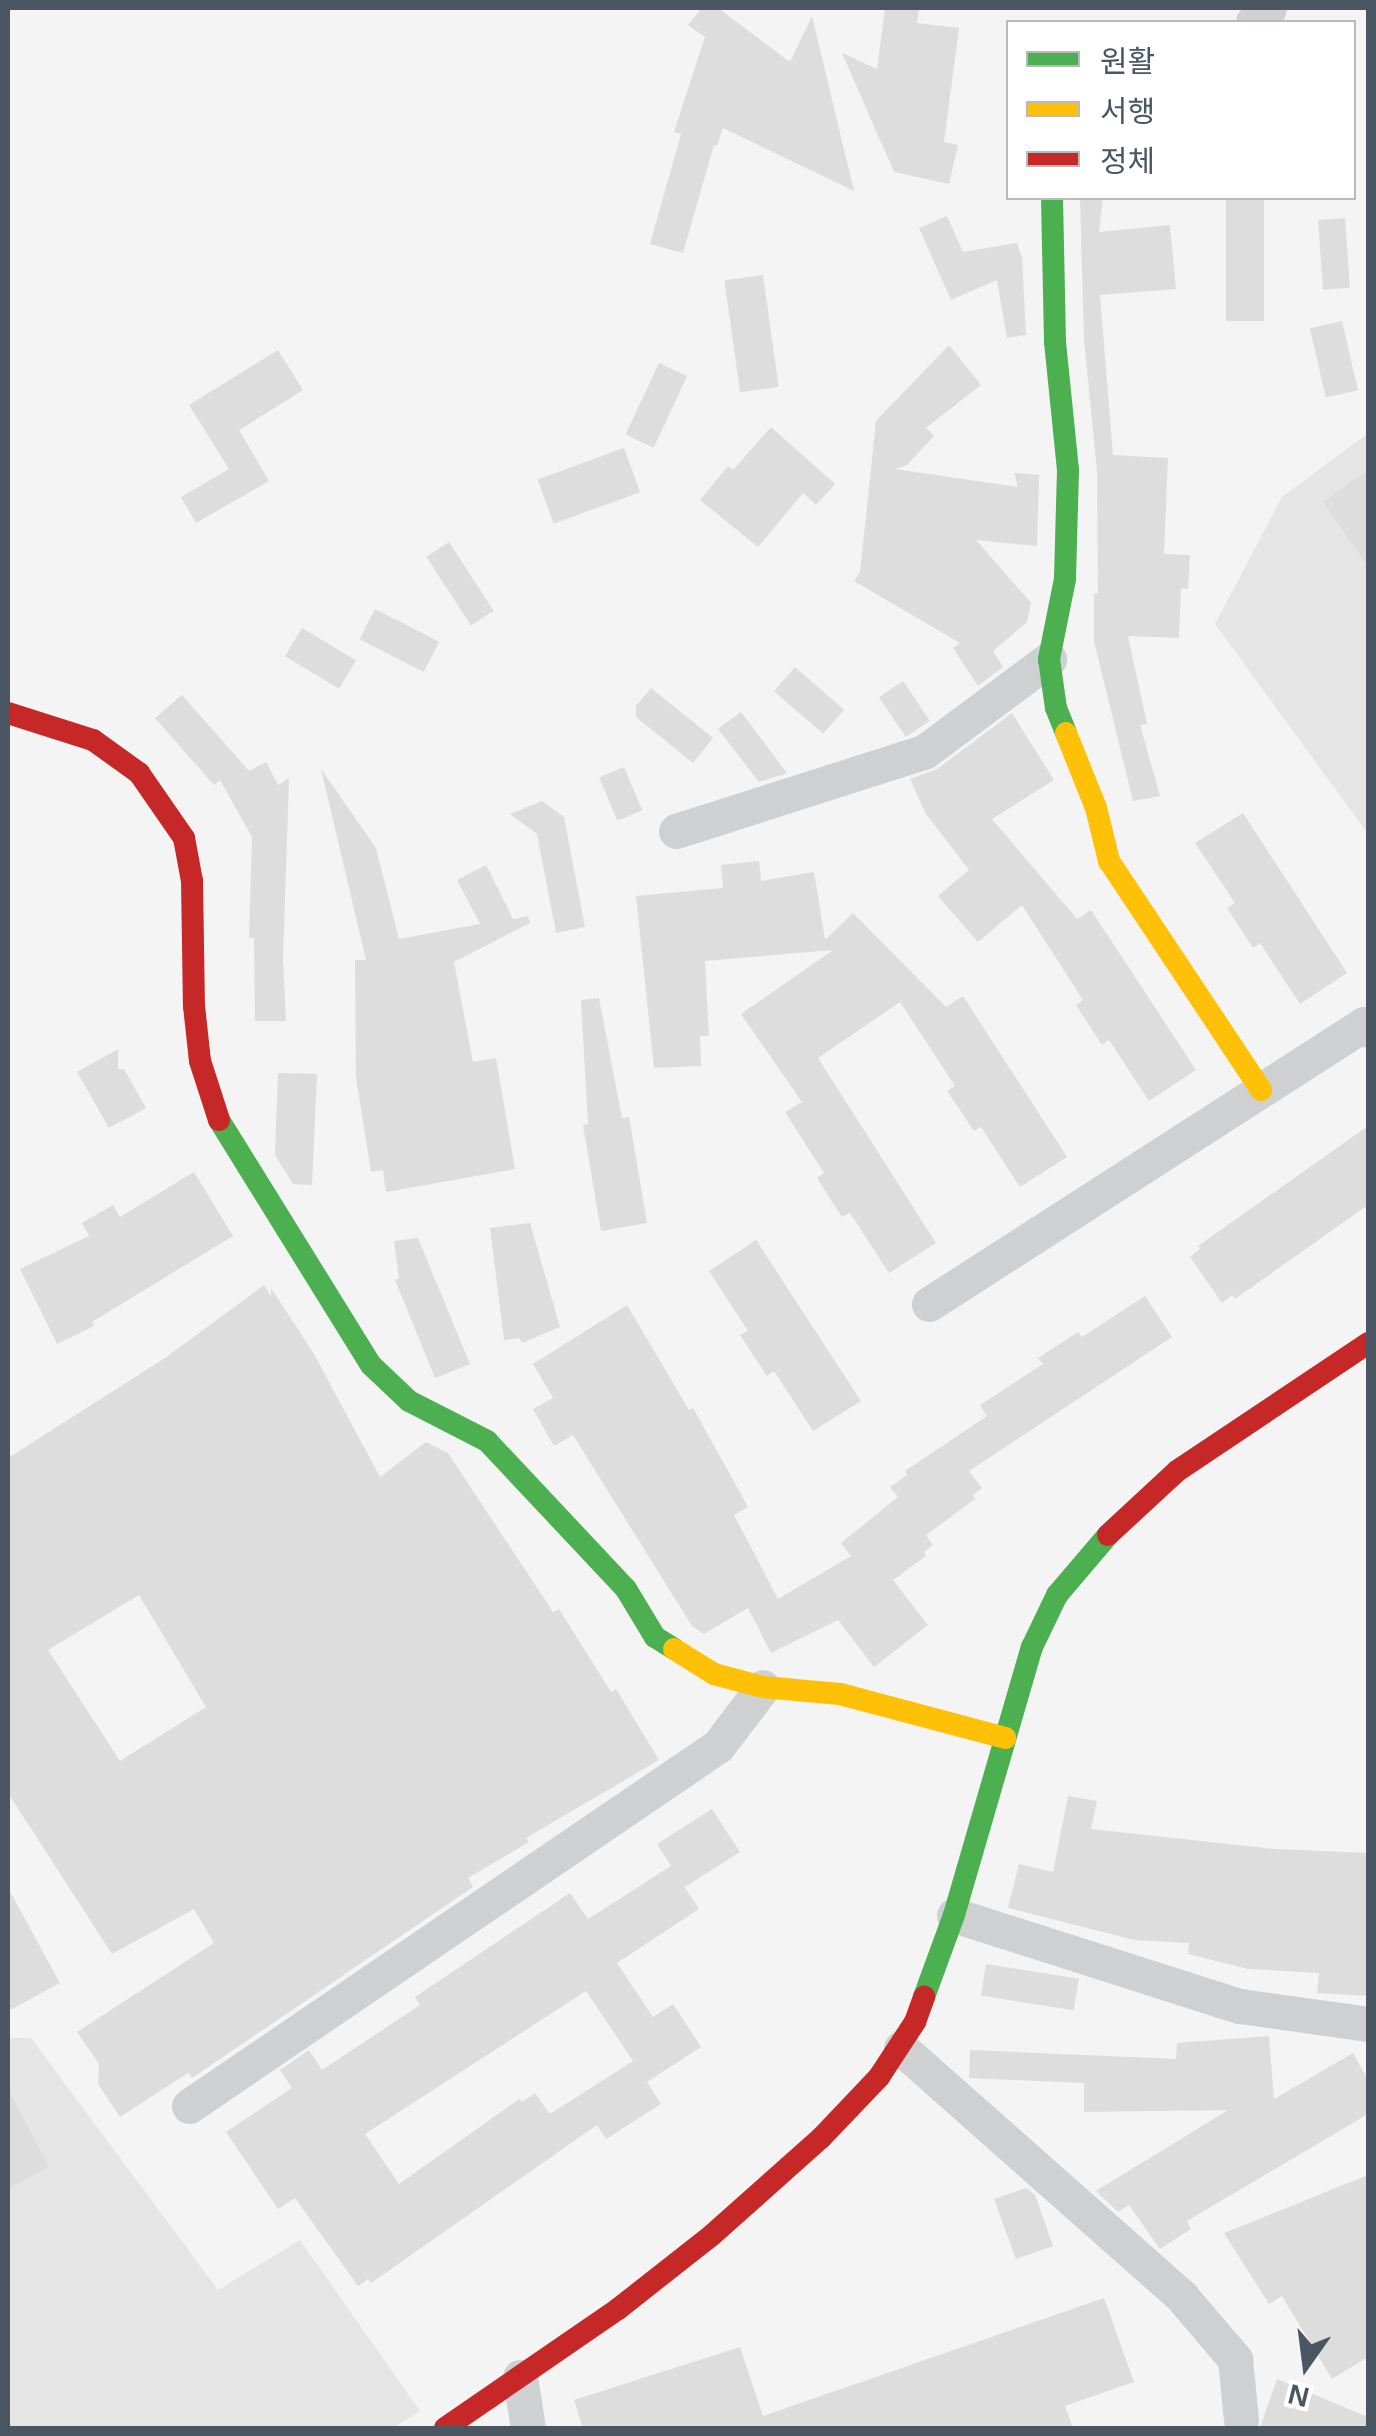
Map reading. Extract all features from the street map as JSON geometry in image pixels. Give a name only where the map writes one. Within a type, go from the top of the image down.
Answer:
[{"type":"street","points":[[1051,200],[1048,213],[1055,342],[1068,470],[1064,579],[1049,660],[1056,708],[1096,808],[1109,861],[1260,1090]]},
{"type":"street","points":[[676,831],[924,752],[1049,660]]},
{"type":"street","points":[[8,713],[93,740],[139,773],[184,838],[192,881],[194,1006],[200,1061],[214,1111],[371,1364],[409,1401],[487,1441],[626,1589],[655,1637],[714,1674],[763,1687],[840,1694],[1004,1738]]},
{"type":"street","points":[[929,1304],[1364,1024],[1368,1030]]},
{"type":"street","points":[[444,2428],[618,2310],[712,2235],[821,2138],[901,2048],[954,1915],[1032,1648],[1057,1596],[1096,1546],[1177,1471],[1368,1343]]},
{"type":"street","points":[[189,2106],[718,1746],[763,1687]]},
{"type":"street","points":[[954,1915],[1240,2006],[1368,2024]]},
{"type":"street","points":[[901,2048],[1182,2297],[1235,2359],[1242,2420]]},
{"type":"street","points":[[520,2377],[528,2428]]},
{"type":"shaded area","points":[[1368,433],[1368,834],[1215,624],[1282,497]]},
{"type":"shaded area","points":[[8,2038],[31,2038],[218,2290],[300,2240],[420,2411],[393,2428],[8,2428]]},
{"type":"building","points":[[702,8],[718,8],[790,62],[812,16],[854,191],[723,128],[717,146],[714,145],[683,253],[650,244],[681,134],[674,132],[705,37],[688,25]]},
{"type":"building","points":[[885,8],[919,8],[917,23],[959,28],[944,142],[958,145],[949,184],[894,172],[842,53],[877,69]]},
{"type":"building","points":[[1080,200],[1103,200],[1099,232],[1170,225],[1176,289],[1100,295],[1113,455],[1168,458],[1164,554],[1190,555],[1188,589],[1181,588],[1179,638],[1128,636],[1147,724],[1140,725],[1160,796],[1133,801],[1094,641],[1094,594],[1098,593],[1097,471],[1084,340]]},
{"type":"building","points":[[1226,200],[1264,200],[1264,321],[1226,321]]},
{"type":"building","points":[[947,216],[963,252],[1017,243],[1022,257],[1026,335],[1007,338],[997,280],[951,300],[919,228]]},
{"type":"building","points":[[1345,218],[1350,288],[1323,290],[1318,220]]},
{"type":"building","points":[[763,275],[779,387],[740,392],[724,280]]},
{"type":"building","points":[[1342,321],[1358,390],[1326,398],[1310,328]]},
{"type":"building","points":[[949,345],[981,385],[926,428],[934,436],[907,465],[895,469],[1018,487],[1014,473],[1039,475],[1037,546],[976,540],[1031,603],[1027,622],[993,651],[1003,667],[978,686],[953,648],[960,643],[854,581],[860,572],[876,421]]},
{"type":"building","points":[[278,350],[303,390],[239,430],[269,481],[196,523],[181,497],[229,469],[189,405]]},
{"type":"building","points":[[659,363],[687,376],[654,448],[626,435]]},
{"type":"building","points":[[771,427],[835,484],[816,505],[803,493],[758,547],[700,500],[728,466],[733,470]]},
{"type":"building","points":[[624,448],[640,492],[554,524],[538,479]]},
{"type":"building","points":[[1368,470],[1368,567],[1323,502]]},
{"type":"building","points":[[449,542],[494,611],[471,625],[426,557]]},
{"type":"building","points":[[375,609],[439,642],[424,672],[360,639]]},
{"type":"building","points":[[302,628],[356,660],[339,689],[285,656]]},
{"type":"building","points":[[795,667],[844,710],[823,734],[774,691]]},
{"type":"building","points":[[903,681],[930,721],[906,737],[879,697]]},
{"type":"building","points":[[651,688],[713,738],[693,763],[636,717],[636,706]]},
{"type":"building","points":[[182,695],[249,771],[266,762],[278,785],[289,778],[283,960],[286,1021],[255,1021],[254,938],[249,938],[252,837],[220,780],[214,785],[155,718]]},
{"type":"building","points":[[741,712],[787,773],[759,782],[718,729]]},
{"type":"building","points":[[1012,713],[1054,780],[992,819],[1077,919],[1091,910],[1196,1070],[1149,1101],[1109,1040],[1102,1045],[1076,1005],[1083,1000],[1022,905],[978,942],[938,896],[969,870],[926,814],[910,779],[937,769]]},
{"type":"building","points":[[624,767],[642,810],[618,821],[599,778]]},
{"type":"building","points":[[321,769],[376,848],[399,939],[480,924],[457,880],[486,865],[513,919],[528,916],[530,923],[454,962],[473,1062],[496,1058],[515,1169],[386,1192],[383,1170],[371,1172],[356,1077],[355,960],[366,960]]},
{"type":"building","points":[[542,801],[564,817],[585,927],[556,933],[537,834],[510,814]]},
{"type":"building","points":[[1243,813],[1347,973],[1300,1004],[1260,943],[1253,948],[1227,908],[1235,903],[1195,843]]},
{"type":"building","points":[[759,861],[761,881],[814,872],[825,940],[853,913],[946,1007],[963,996],[1067,1157],[1020,1187],[981,1127],[974,1131],[947,1091],[955,1086],[900,1002],[818,1058],[936,1243],[889,1273],[850,1213],[842,1217],[817,1178],[824,1173],[785,1112],[802,1102],[741,1014],[833,950],[705,961],[709,1036],[700,1036],[701,1066],[654,1068],[636,896],[723,888],[721,865]]},
{"type":"building","points":[[599,998],[622,1118],[629,1117],[647,1223],[601,1231],[583,1125],[588,1124],[581,1000]]},
{"type":"building","points":[[118,1049],[118,1069],[124,1069],[146,1108],[109,1128],[77,1072]]},
{"type":"building","points":[[278,1073],[317,1074],[312,1185],[293,1184],[275,1155]]},
{"type":"building","points":[[1368,1126],[1368,1205],[1235,1299],[1232,1295],[1222,1303],[1190,1257],[1200,1249],[1198,1246]]},
{"type":"building","points":[[194,1172],[233,1236],[92,1322],[94,1326],[57,1344],[20,1269],[89,1236],[82,1223],[113,1205],[120,1217]]},
{"type":"building","points":[[530,1223],[560,1327],[522,1343],[519,1338],[504,1340],[490,1228]]},
{"type":"building","points":[[418,1238],[470,1364],[435,1378],[395,1280],[399,1278],[394,1241]]},
{"type":"building","points":[[756,1240],[861,1401],[813,1431],[774,1371],[767,1376],[740,1335],[748,1331],[709,1271]]},
{"type":"building","points":[[264,1285],[271,1296],[271,1288],[314,1354],[380,1477],[426,1442],[448,1453],[553,1612],[559,1609],[611,1692],[616,1689],[659,1760],[526,1838],[529,1842],[468,1878],[473,1887],[192,2078],[188,2073],[120,2117],[98,2084],[99,2064],[77,2032],[214,1943],[194,1909],[112,1954],[8,1793],[8,1458],[165,1358]],"holes":[[[139,1595],[206,1707],[120,1761],[48,1650]]]},
{"type":"building","points":[[1145,1296],[1172,1337],[969,1471],[982,1488],[973,1495],[975,1499],[926,1535],[933,1545],[924,1552],[926,1556],[893,1580],[928,1625],[874,1667],[838,1620],[771,1653],[748,1608],[704,1634],[692,1626],[573,1435],[554,1446],[533,1409],[553,1398],[533,1364],[627,1305],[689,1410],[693,1408],[748,1507],[734,1515],[778,1599],[851,1556],[841,1543],[898,1497],[890,1487],[907,1475],[905,1471],[987,1416],[980,1405],[1043,1364],[1038,1358],[1078,1332],[1082,1337]]},
{"type":"building","points":[[1068,1796],[1097,1801],[1091,1829],[1274,1849],[1368,1853],[1368,1996],[1317,1993],[1319,1973],[1248,1969],[1188,1954],[1189,1943],[1134,1940],[1008,1908],[1019,1864],[1053,1872]]},
{"type":"building","points":[[712,1809],[740,1852],[685,1887],[676,1874],[699,1909],[617,1963],[653,2017],[673,2004],[701,2047],[647,2082],[661,2104],[606,2139],[597,2125],[371,2283],[368,2279],[358,2286],[295,2198],[278,2209],[226,2132],[292,2088],[280,2070],[309,2050],[322,2070],[420,2005],[415,1997],[570,1893],[588,1919],[671,1866],[657,1844]],"holes":[[[586,1991],[633,2061],[550,2114],[535,2093],[522,2102],[519,2099],[399,2184],[365,2134]]]},
{"type":"building","points":[[8,1888],[60,1983],[8,2011]]},
{"type":"building","points":[[986,1964],[1079,1979],[1074,2010],[981,1996]]},
{"type":"building","points":[[1269,2036],[1274,2099],[1353,2053],[1368,2080],[1368,2114],[1187,2221],[1191,2229],[1160,2249],[1129,2205],[1118,2212],[1096,2191],[1228,2110],[1084,2112],[1084,2083],[969,2078],[970,2050],[1176,2059],[1177,2043]]},
{"type":"building","points":[[8,2089],[49,2167],[8,2189]]},
{"type":"building","points":[[1368,2175],[1368,2357],[1332,2379],[1282,2296],[1269,2304],[1224,2233]]},
{"type":"building","points":[[1026,2188],[1035,2195],[1053,2246],[1016,2259],[994,2199]]},
{"type":"building","points":[[1104,2298],[1134,2382],[1065,2406],[1073,2428],[583,2428],[574,2400],[740,2347],[763,2416]]},
{"type":"building","points":[[1277,2379],[1368,2417],[1368,2428],[1260,2428]]},
{"type":"traffic: fast","points":[[1052,200],[1055,342],[1068,470],[1065,579],[1049,659],[1056,708],[1066,733]]},
{"type":"traffic: fast","points":[[219,1120],[371,1365],[409,1401],[487,1441],[626,1589],[655,1637],[674,1649]]},
{"type":"traffic: fast","points":[[924,1997],[954,1915],[1032,1647],[1057,1595],[1108,1535]]},
{"type":"traffic: slow","points":[[1066,733],[1096,808],[1109,861],[1261,1090]]},
{"type":"traffic: slow","points":[[674,1649],[714,1674],[763,1687],[840,1694],[1005,1738]]},
{"type":"traffic: jam","points":[[8,713],[93,740],[139,773],[184,838],[192,881],[194,1006],[200,1061],[219,1120]]},
{"type":"traffic: jam","points":[[1108,1535],[1177,1471],[1368,1343]]},
{"type":"traffic: jam","points":[[445,2428],[618,2309],[712,2235],[821,2138],[879,2077],[915,2022],[924,1997]]}]
